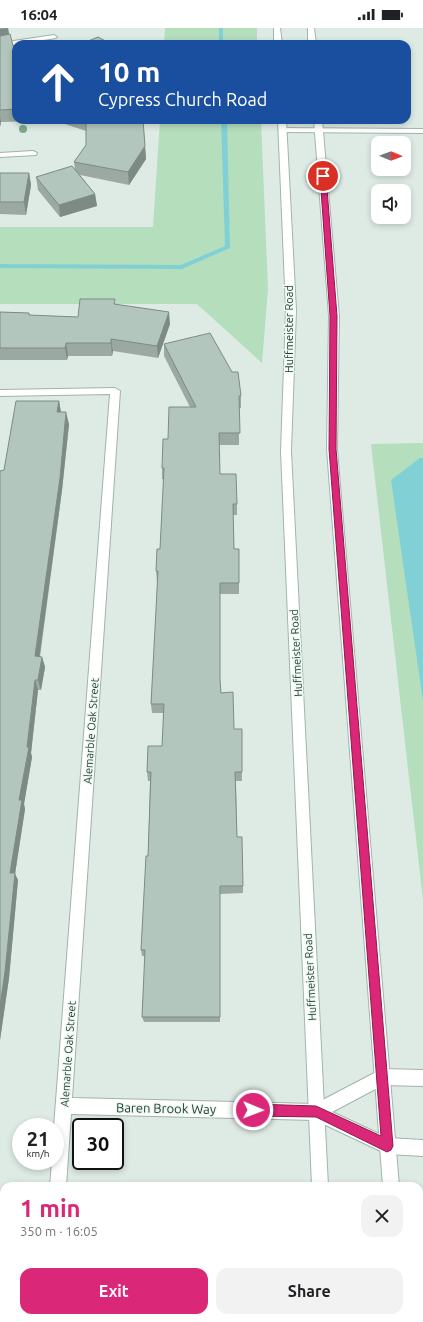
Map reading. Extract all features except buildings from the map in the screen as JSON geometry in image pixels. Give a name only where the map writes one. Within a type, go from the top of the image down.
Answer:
[{"type":"main road","points":[[277,28],[278,40]]},
{"type":"main road","points":[[311,28],[312,40]]},
{"type":"main road","points":[[34,40],[54,37]]},
{"type":"main road","points":[[0,45],[12,43]]},
{"type":"main road","points":[[282,125],[319,125],[423,130]]},
{"type":"main road","name":"Huffmeister Road","points":[[282,125],[291,310],[286,451],[320,1182]]},
{"type":"main road","points":[[319,125],[334,316],[332,449],[391,1182]]},
{"type":"main road","points":[[0,155],[33,153]]},
{"type":"main road","name":"Alemarble Oak Street","points":[[0,393],[115,391],[58,1182]]},
{"type":"main road","points":[[316,1112],[382,1077],[423,1078]]},
{"type":"main road","name":"Baren Brook Way","points":[[64,1106],[316,1112]]},
{"type":"main road","points":[[316,1112],[387,1146],[423,1148]]},
{"type":"green space","points":[[165,28],[257,28],[257,40],[164,40]]},
{"type":"green space","points":[[160,124],[261,124],[268,289],[262,363],[197,304],[0,304],[0,227],[153,227]]},
{"type":"green space","points":[[423,443],[423,900],[371,444]]},
{"type":"water","points":[[420,458],[423,458],[423,701],[391,480]]},
{"type":"waterway","points":[[221,28],[221,40]]},
{"type":"waterway","points":[[0,266],[182,267],[228,247],[224,124]]},
{"type":"route","points":[[253,1110],[316,1112],[387,1146],[332,449],[334,316],[323,176]]}]
